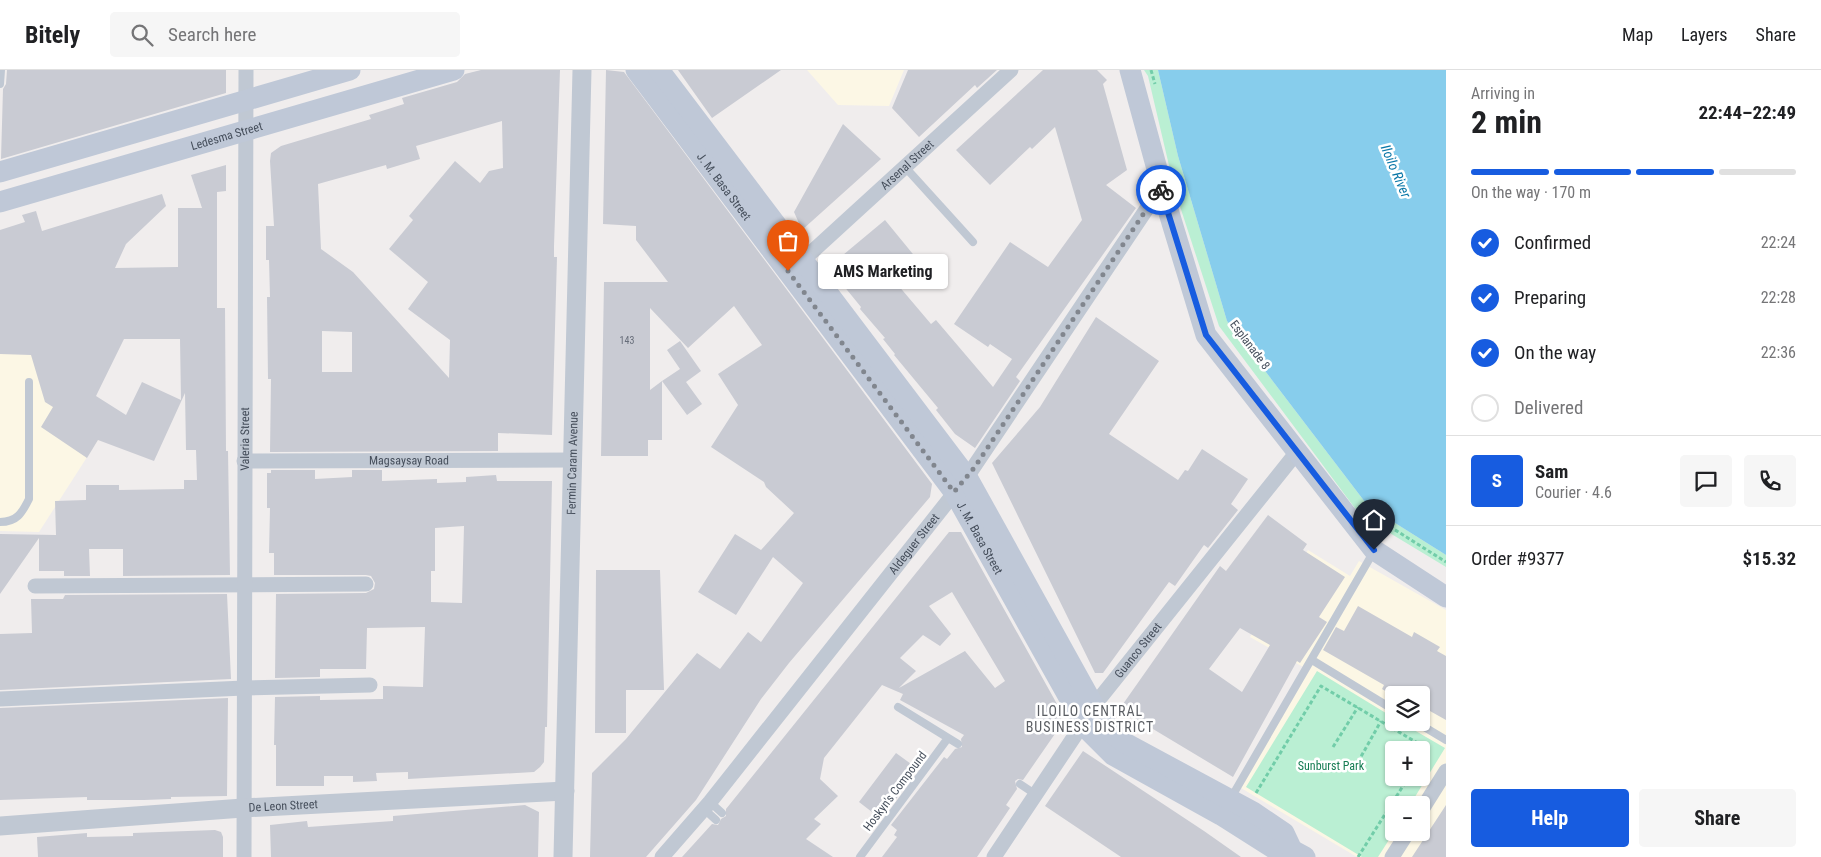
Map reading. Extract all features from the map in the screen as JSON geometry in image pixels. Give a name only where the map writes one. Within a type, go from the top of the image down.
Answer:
[{"type":"main road","points":[[0,172],[350,70]]},
{"type":"main road","name":"Ledesma Street","points":[[0,202],[454,70]]},
{"type":"main road","name":"J. M. Basa Street","points":[[636,70],[961,484]]},
{"type":"main road","name":"J. M. Basa Street","points":[[659,70],[803,260],[961,484],[1089,714],[1101,745],[1113,755],[1284,849]]},
{"type":"main road","points":[[1130,70],[1162,188],[1206,335],[1374,550],[1446,597]]},
{"type":"main road","name":"J. M. Basa Street","points":[[1089,714],[1125,743],[1230,800],[1284,849]]},
{"type":"street","name":"Valeria Street","points":[[244,857],[246,70]]},
{"type":"street","name":"Fermin Caram Avenue","points":[[563,857],[582,70]]},
{"type":"street","name":"Arsenal Street","points":[[803,260],[1010,70]]},
{"type":"street","name":"Aldeguer Street","points":[[662,857],[707,805],[961,484],[1162,188]]},
{"type":"street","name":"Guanco Street","points":[[994,857],[1089,714],[1297,452]]},
{"type":"street","name":"Magsaysay Road","points":[[244,461],[573,460]]},
{"type":"street","points":[[35,586],[366,584]]},
{"type":"street","points":[[0,699],[244,688],[370,685]]},
{"type":"street","points":[[1430,796],[1446,771]]},
{"type":"street","name":"De Leon Street","points":[[0,826],[243,808],[565,790]]},
{"type":"street","points":[[1392,857],[1402,841]]},
{"type":"lane","points":[[0,84],[1,70]]},
{"type":"lane","points":[[905,167],[973,242]]},
{"type":"lane","points":[[0,522],[11,522],[22,514],[29,499],[29,382]]},
{"type":"lane","points":[[1230,800],[1374,550]]},
{"type":"lane","points":[[1312,660],[1385,705]]},
{"type":"lane","points":[[898,707],[958,744]]},
{"type":"lane","points":[[1430,730],[1446,740]]},
{"type":"lane","name":"Hoskyn's Compound","points":[[860,857],[948,738]]},
{"type":"lane","points":[[1020,784],[1035,794]]},
{"type":"lane","points":[[707,805],[722,814]]},
{"type":"lane","points":[[707,805],[716,820]]},
{"type":"path","points":[[1151,70],[1156,91]]},
{"type":"path","points":[[1371,515],[1446,562]]},
{"type":"path","points":[[1253,798],[1321,686],[1414,741]]},
{"type":"path","points":[[1333,747],[1366,694]]},
{"type":"path","points":[[1358,762],[1385,716]]},
{"type":"path","points":[[1358,857],[1403,786]]},
{"type":"shaded area","points":[[807,70],[904,70],[889,106],[838,105]]},
{"type":"shaded area","points":[[107,304],[53,407],[98,440],[39,532],[0,531],[0,309]]},
{"type":"shaded area","points":[[1308,550],[1350,576],[1359,561],[1446,610],[1446,857],[1357,857],[1236,785],[1303,667],[1250,637],[1282,584],[1285,586]]},
{"type":"green space","points":[[1144,70],[1158,70],[1178,156],[1227,321],[1368,506],[1446,555],[1446,567],[1360,515],[1219,326],[1175,191],[1148,76]]},
{"type":"green space","name":"Sunburst Park","points":[[1317,671],[1385,713],[1385,731],[1416,731],[1445,748],[1430,772],[1430,741],[1385,741],[1385,786],[1422,786],[1416,796],[1385,796],[1385,841],[1388,841],[1378,857],[1362,857],[1246,787]]},
{"type":"water","name":"Iloilo River","points":[[1158,70],[1446,70],[1446,555],[1368,506],[1227,321],[1178,156]]},
{"type":"building","points":[[7,70],[226,70],[226,93],[1,159],[3,89],[6,84]]},
{"type":"building","points":[[481,70],[560,70],[554,246],[554,257],[557,257],[552,435],[498,433],[498,451],[270,452],[271,379],[268,379],[267,297],[270,297],[269,260],[266,260],[266,226],[274,226],[271,153],[281,146],[371,119],[369,115],[404,104],[402,98],[457,82],[465,74]],"holes":[[[502,121],[503,168],[489,171],[480,183],[455,161],[409,216],[413,220],[389,249],[428,282],[408,309],[450,340],[449,378],[353,272],[321,249],[318,184],[386,165],[387,169],[420,159],[416,146]],[[322,331],[352,332],[352,372],[322,372]]]},
{"type":"building","points":[[606,70],[624,72],[932,484],[930,497],[789,663],[761,699],[696,800],[646,857],[590,857],[592,773],[626,739],[697,653],[720,669],[748,632],[761,642],[803,583],[773,557],[736,615],[698,592],[735,534],[761,550],[794,513],[766,487],[764,482],[711,447],[738,405],[718,374],[762,345],[734,306],[688,348],[650,308],[650,390],[662,381],[662,440],[648,440],[648,456],[601,456],[604,282],[668,282],[636,240],[636,226],[603,224]]},
{"type":"building","points":[[678,70],[781,70],[712,118]]},
{"type":"building","points":[[908,70],[997,70],[977,88],[975,85],[919,137],[892,108]]},
{"type":"building","points":[[1043,70],[1097,70],[1107,80],[1103,84],[1127,170],[1106,185],[1136,208],[1016,377],[1020,381],[975,448],[955,434],[936,410],[938,408],[894,355],[883,339],[885,338],[834,274],[837,260],[885,220],[917,259],[892,278],[931,324],[936,320],[993,387],[1012,359],[990,344],[988,347],[954,324],[1010,242],[1048,267],[1082,220],[1055,127],[1032,149],[1030,147],[990,185],[956,150]]},
{"type":"building","points":[[843,124],[881,159],[802,230],[794,212]]},
{"type":"building","points":[[226,165],[226,191],[217,192],[217,308],[225,308],[226,451],[228,451],[230,575],[123,576],[123,549],[89,549],[90,576],[64,576],[64,571],[39,571],[39,538],[0,594],[0,534],[56,535],[55,501],[86,500],[86,485],[119,485],[119,490],[184,489],[184,480],[197,480],[196,450],[186,450],[185,393],[154,461],[98,440],[87,458],[41,427],[53,407],[45,402],[31,355],[0,354],[0,230],[25,222],[22,215],[36,211],[42,231],[162,194],[166,206],[126,244],[115,268],[178,267],[178,208],[202,208],[191,175]],"holes":[[[124,339],[180,339],[181,400],[142,382],[126,415],[96,396]]]},
{"type":"building","points":[[1096,317],[1159,361],[1109,434],[1178,480],[1185,470],[1188,471],[1202,449],[1248,479],[1231,504],[1238,510],[1208,548],[1204,545],[1175,586],[1169,582],[1103,673],[1095,673],[992,463],[1040,407]]},
{"type":"building","points":[[680,341],[701,371],[686,382],[702,404],[687,415],[662,381],[680,369],[667,350]]},
{"type":"building","points":[[271,470],[315,470],[315,479],[352,477],[352,470],[382,470],[382,481],[437,479],[437,483],[466,482],[466,477],[496,475],[497,481],[552,481],[547,727],[545,727],[544,762],[540,767],[534,772],[408,779],[408,772],[376,773],[377,781],[353,782],[353,776],[324,776],[324,786],[276,786],[276,745],[274,745],[275,697],[320,696],[320,700],[383,699],[383,686],[423,687],[425,627],[367,628],[366,669],[320,669],[320,677],[275,678],[276,594],[366,593],[374,589],[375,583],[371,576],[366,575],[274,575],[274,553],[269,553],[270,508],[267,508],[267,473],[271,473]],"holes":[[[464,526],[462,603],[431,602],[431,571],[435,571],[435,528]]]},
{"type":"building","points":[[1268,515],[1307,544],[1303,550],[1345,577],[1319,617],[1327,622],[1300,663],[1297,661],[1233,777],[1123,711],[1123,704],[1220,566],[1226,571]],"holes":[[[1240,628],[1270,645],[1242,692],[1209,669]]]},
{"type":"building","points":[[949,532],[961,532],[1062,713],[1059,728],[1023,780],[1018,779],[1015,781],[1017,789],[1006,805],[1010,808],[977,857],[882,857],[897,837],[894,835],[897,830],[891,825],[944,757],[947,759],[955,749],[962,747],[961,739],[964,735],[900,700],[903,694],[882,685],[824,758],[820,779],[838,796],[814,819],[821,824],[806,839],[833,857],[682,857],[712,824],[718,825],[721,819],[726,816],[726,809]],"holes":[[[952,592],[1005,681],[995,688],[965,651],[899,688],[916,671],[900,658],[923,635],[940,646],[951,634],[929,606]]]},
{"type":"building","points":[[596,570],[660,570],[664,690],[626,690],[626,733],[595,733]]},
{"type":"building","points":[[227,594],[231,679],[0,690],[0,634],[32,633],[31,599],[63,599],[65,595]]},
{"type":"building","points":[[1358,606],[1412,637],[1414,632],[1440,647],[1437,651],[1446,656],[1446,720],[1430,711],[1430,686],[1385,686],[1385,691],[1382,689],[1384,685],[1323,650],[1336,627],[1344,631]]},
{"type":"building","points":[[228,698],[227,796],[171,797],[171,799],[144,800],[87,800],[87,797],[0,800],[0,708]]},
{"type":"building","points":[[1083,751],[1241,857],[1121,857],[1045,806]]},
{"type":"building","points":[[896,753],[918,769],[881,819],[859,802]]},
{"type":"building","points":[[525,805],[539,812],[538,857],[271,857],[270,825],[307,821],[308,827],[393,821],[393,816]]},
{"type":"building","points":[[1446,805],[1446,857],[1412,857],[1422,841],[1430,841],[1430,829]]},
{"type":"building","points":[[215,830],[221,832],[223,837],[223,857],[38,857],[37,837],[87,833],[87,837],[133,836],[133,833]]},
{"type":"way so far","points":[[788,271],[954,492],[974,468],[1161,190]]},
{"type":"place","name":"AMS Marketing","points":[[788,271]]},
{"type":"district","name":"ILOILO CENTRAL BUSINESS DISTRICT","points":[[1090,720]]},
{"type":"route","points":[[1161,190],[1162,188],[1206,335],[1374,550]]}]
